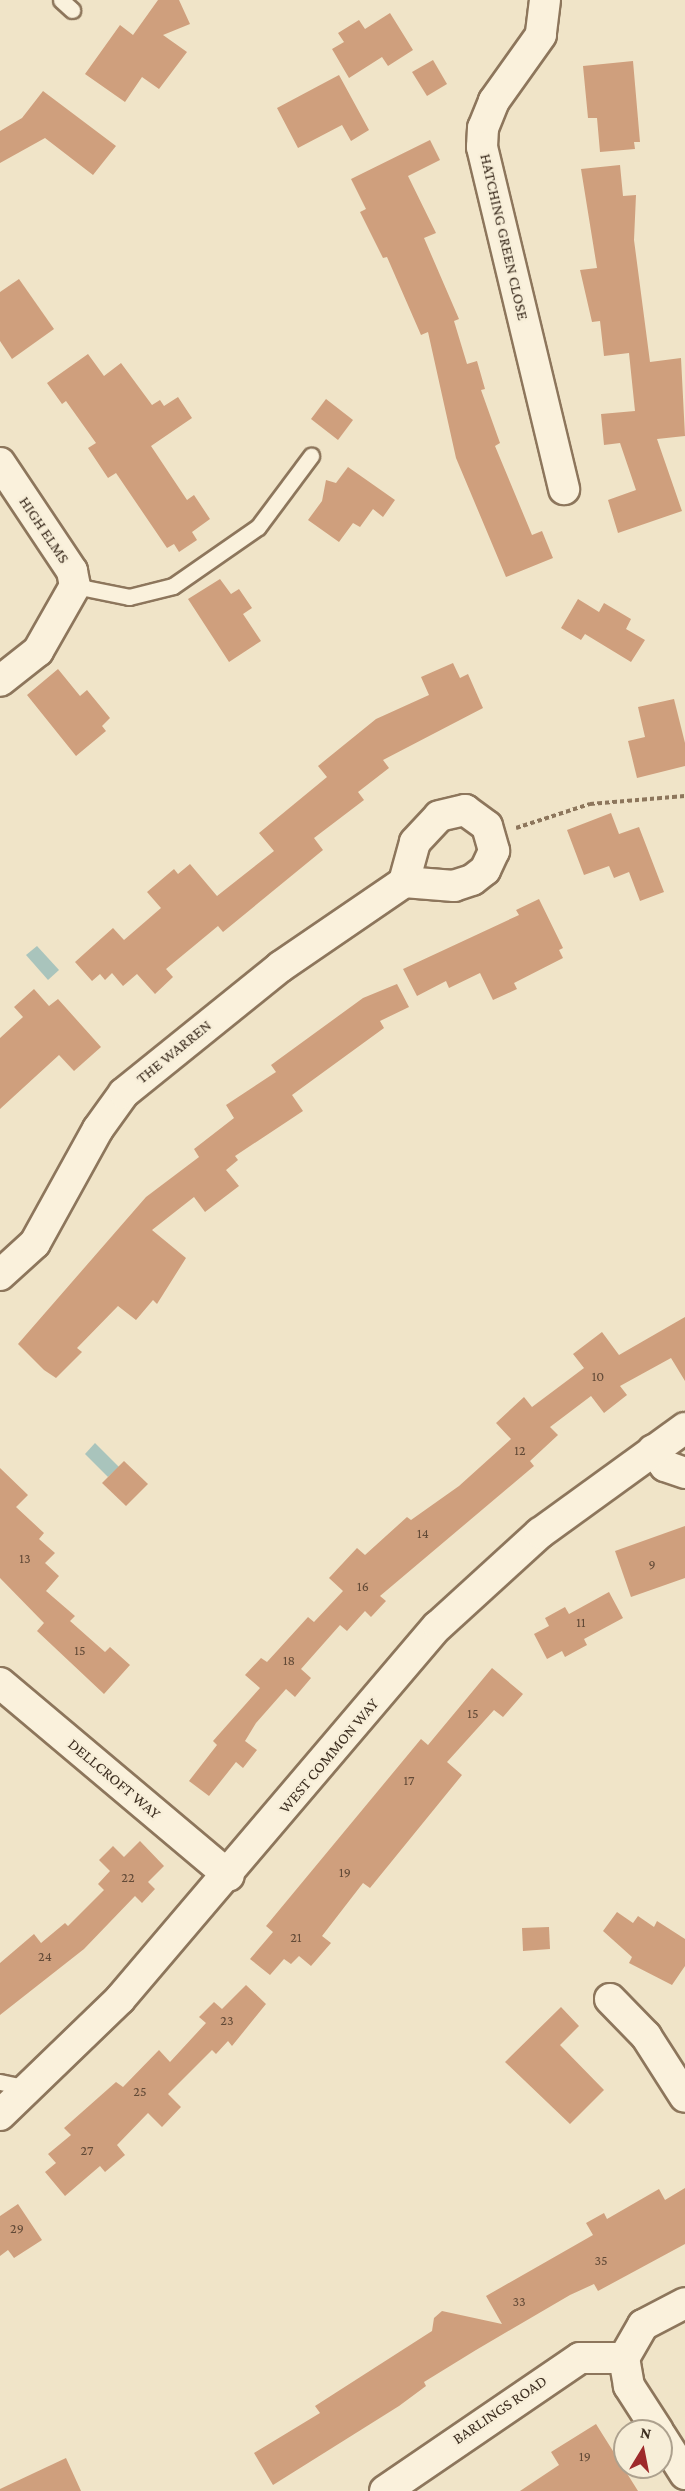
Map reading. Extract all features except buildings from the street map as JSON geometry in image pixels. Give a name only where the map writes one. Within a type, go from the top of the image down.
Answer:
[{"type":"street","name":"HATCHING GREEN CLOSE","points":[[544,0],[541,35],[494,101],[483,128],[482,147],[564,489]]},
{"type":"street","name":"HIGH ELMS","points":[[0,463],[72,572],[75,586]]},
{"type":"street","points":[[0,681],[38,651],[75,586]]},
{"type":"street","points":[[465,810],[487,826],[494,851],[484,870],[472,880],[454,886],[404,882],[415,842],[439,816],[465,810]]},
{"type":"street","name":"THE WARREN","points":[[0,1275],[35,1243],[98,1129],[124,1093],[280,967],[404,882]]},
{"type":"street","name":"WEST COMMON WAY","points":[[0,2115],[31,2089],[120,1999],[229,1876],[438,1626],[540,1533],[685,1428]]},
{"type":"street","points":[[653,1449],[665,1466],[685,1473]]},
{"type":"street","name":"DELLCROFT WAY","points":[[0,1683],[229,1876]]},
{"type":"street","points":[[610,1999],[646,2036],[685,2097]]},
{"type":"street","points":[[650,2419],[629,2386],[624,2358],[643,2325],[685,2303]]},
{"type":"street","name":"BARLINGS ROAD","points":[[385,2491],[580,2358],[624,2358]]},
{"type":"street","points":[[673,2455],[685,2474]]},
{"type":"lane","points":[[75,586],[129,597],[173,586],[258,527],[311,456]]},
{"type":"lane","points":[[0,2082],[31,2089]]},
{"type":"path","points":[[487,826],[521,829],[591,804],[685,796]]},
{"type":"water","points":[[37,946],[59,970],[48,980],[26,955]]},
{"type":"water","points":[[95,1443],[119,1467],[108,1477],[85,1454]]}]
